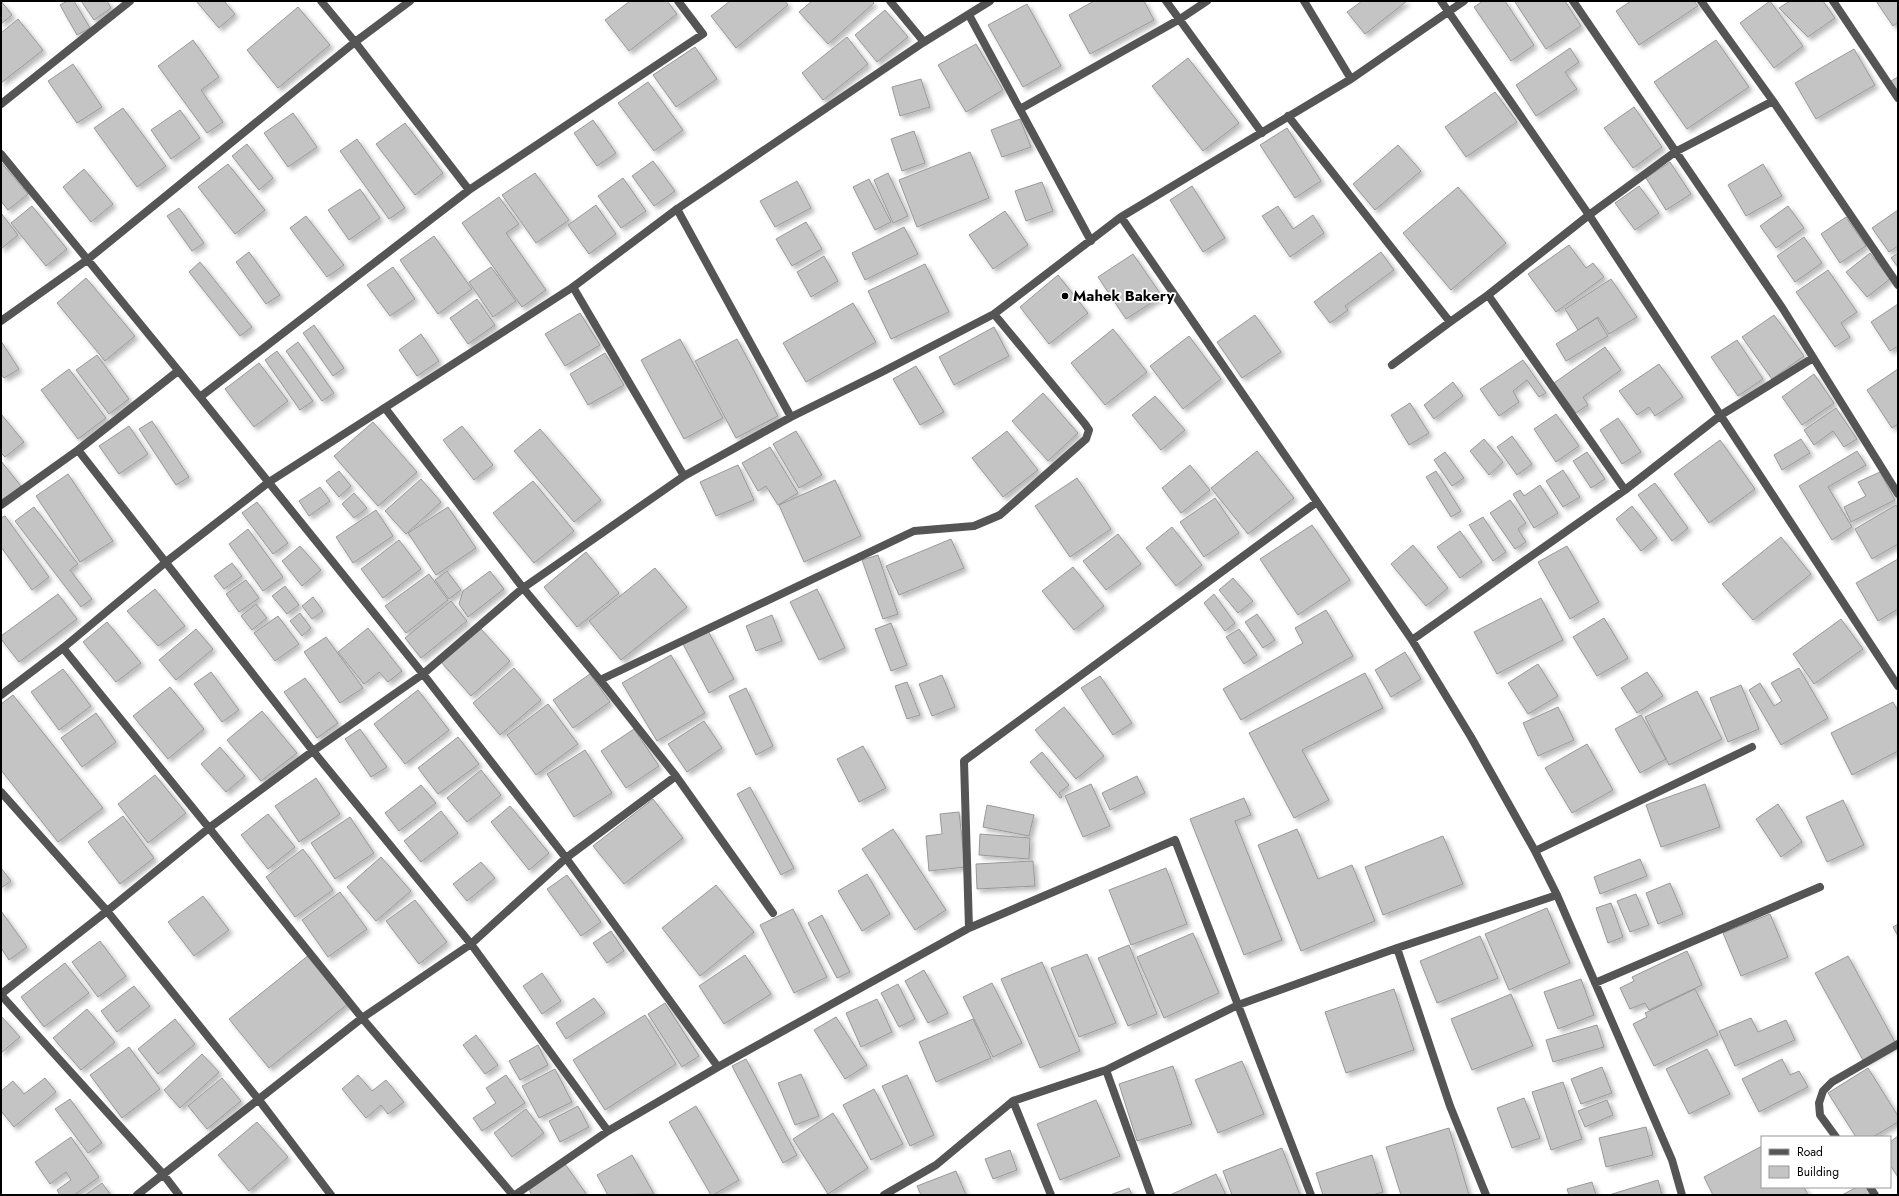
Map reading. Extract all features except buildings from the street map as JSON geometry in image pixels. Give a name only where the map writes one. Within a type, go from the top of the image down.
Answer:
[{"type":"street","points":[[1,104],[130,1]]},
{"type":"street","points":[[321,1],[355,42],[468,190]]},
{"type":"street","points":[[1,321],[87,260],[355,42],[410,1]]},
{"type":"street","points":[[200,397],[468,190],[703,34],[678,1]]},
{"type":"street","points":[[890,1],[924,42]]},
{"type":"street","points":[[1,695],[63,648],[166,562],[269,482],[573,287],[677,209],[924,42],[990,1]]},
{"type":"street","points":[[1166,1],[1262,133]]},
{"type":"street","points":[[1020,109],[1180,19],[1207,1]]},
{"type":"street","points":[[1304,1],[1351,78]]},
{"type":"street","points":[[1442,1],[1589,215],[1898,686]]},
{"type":"street","points":[[179,1195],[163,1174],[1,995],[209,828],[313,751],[423,674],[523,588],[684,476],[791,417],[994,314],[1121,217],[1351,78],[1464,1]]},
{"type":"street","points":[[1573,1],[1783,310],[1898,494]]},
{"type":"street","points":[[1701,1],[1773,101],[1898,285]]},
{"type":"street","points":[[1833,1],[1898,98]]},
{"type":"street","points":[[969,15],[1091,241]]},
{"type":"street","points":[[1392,365],[1488,295],[1589,215],[1675,152],[1773,101]]},
{"type":"street","points":[[1288,116],[1450,322]]},
{"type":"street","points":[[1,154],[269,482],[423,674],[566,858],[718,1067]]},
{"type":"street","points":[[677,209],[791,417]]},
{"type":"street","points":[[1121,217],[1412,640],[1471,737],[1535,850],[1556,895],[1672,1160],[1682,1195]]},
{"type":"street","points":[[573,287],[684,476]]},
{"type":"street","points":[[1488,295],[1625,490]]},
{"type":"street","points":[[600,680],[914,531],[974,526],[986,522],[1000,515],[1086,439],[1089,430],[1085,424],[994,314]]},
{"type":"street","points":[[1412,640],[1625,490],[1721,415],[1813,358]]},
{"type":"street","points":[[1,505],[78,450],[178,371]]},
{"type":"street","points":[[385,408],[523,588],[600,680],[676,776],[772,913]]},
{"type":"street","points":[[78,450],[313,751],[471,944],[608,1131]]},
{"type":"street","points":[[969,928],[964,762],[1317,502]]},
{"type":"street","points":[[63,648],[362,1018],[514,1195],[608,1131],[718,1067],[969,928],[1175,840],[1311,1195]]},
{"type":"street","points":[[1535,850],[1752,747]]},
{"type":"street","points":[[137,1195],[362,1018],[471,944],[566,858],[676,776]]},
{"type":"street","points":[[1,792],[107,911],[259,1100],[331,1195]]},
{"type":"street","points":[[1595,983],[1820,887]]},
{"type":"street","points":[[884,1195],[936,1165],[1013,1101],[1106,1070],[1238,1005],[1397,948],[1556,895]]},
{"type":"street","points":[[1397,948],[1450,1106],[1486,1195]]},
{"type":"street","points":[[1835,1136],[1820,1115],[1819,1103],[1823,1092],[1832,1082],[1898,1044]]},
{"type":"street","points":[[1106,1070],[1151,1195]]},
{"type":"street","points":[[1013,1101],[1051,1195]]},
{"type":"place","name":"Mahek Bakery","points":[[1065,296]]}]
